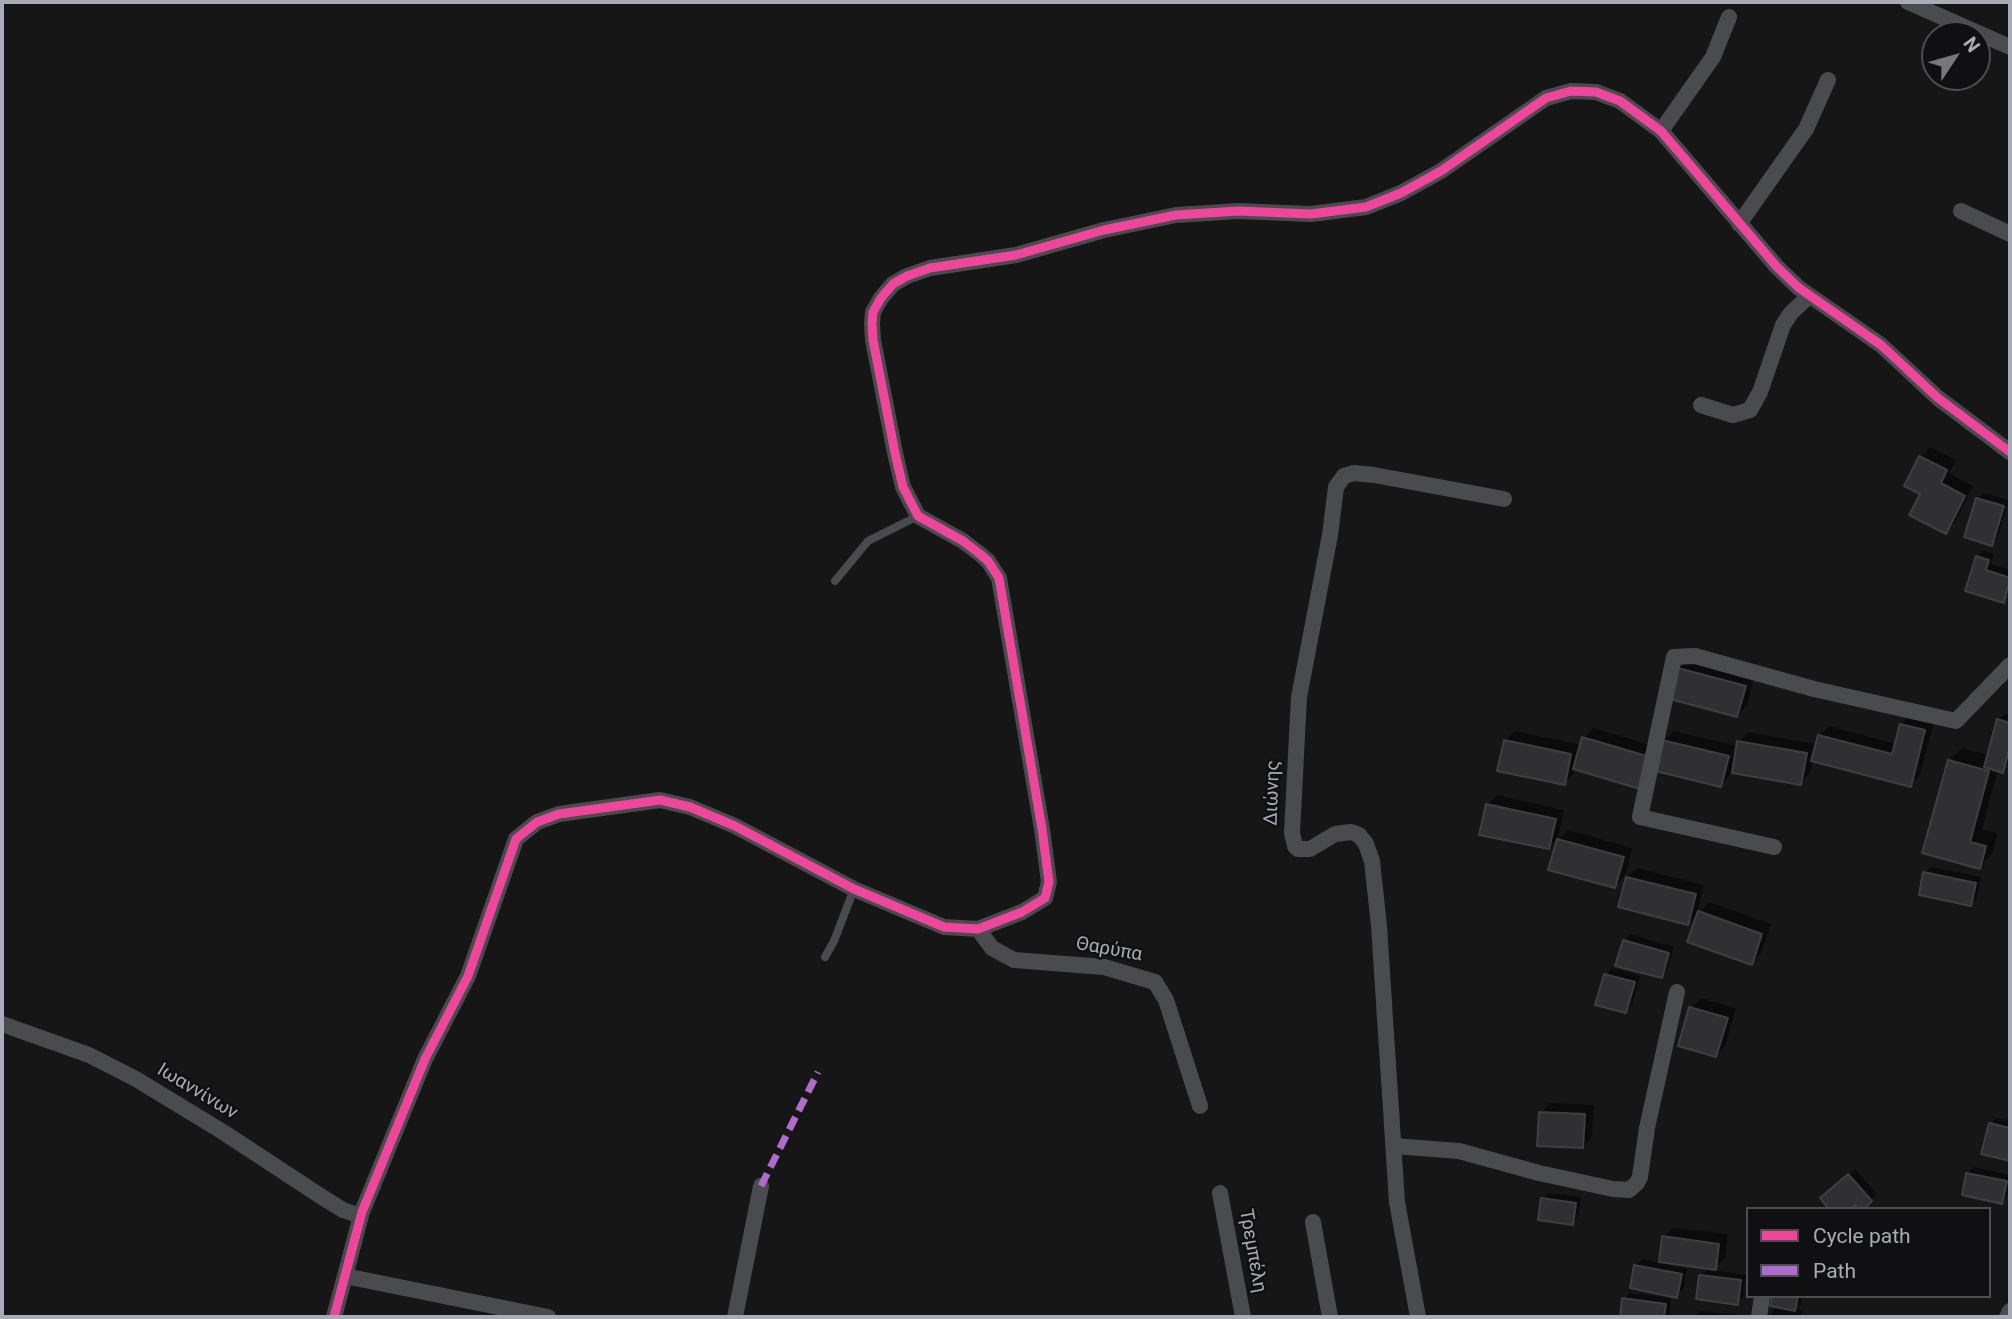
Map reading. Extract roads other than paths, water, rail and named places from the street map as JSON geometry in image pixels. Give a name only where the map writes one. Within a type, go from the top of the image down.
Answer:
[{"type":"street","points":[[1908,2],[2010,47]]},
{"type":"street","points":[[1661,131],[1717,50],[1729,17]]},
{"type":"street","points":[[1739,224],[1806,128],[1828,80]]},
{"type":"street","points":[[334,1317],[361,1216],[425,1059],[468,976],[516,839],[537,822],[559,814],[660,800],[690,807],[736,826],[854,889],[944,927],[978,929],[1022,912],[1045,898],[1049,882],[1042,829],[999,578],[980,554],[963,541],[918,516],[903,487],[873,340],[873,312],[893,284],[907,276],[930,268],[1016,255],[1104,230],[1176,215],[1238,211],[1311,214],[1366,207],[1416,186],[1541,101],[1564,92],[1585,90],[1609,96],[1641,114],[1661,131],[1777,267],[1809,296],[1875,340],[1938,398],[2010,452]]},
{"type":"street","points":[[1961,211],[2010,234]]},
{"type":"street","points":[[1701,405],[1736,416],[1750,410],[1758,397],[1783,325],[1809,296]]},
{"type":"street","name":"Διώνης","points":[[1418,1317],[1398,1216],[1379,926],[1372,861],[1362,837],[1351,832],[1335,834],[1310,849],[1303,850],[1295,846],[1292,833],[1299,697],[1331,535],[1336,487],[1344,477],[1353,473],[1374,475],[1504,499]]},
{"type":"street","points":[[1774,847],[1640,817],[1674,657],[1695,656],[1814,689],[1956,721],[2010,665]]},
{"type":"street","name":"Θαρύπα","points":[[978,929],[992,948],[1014,960],[1104,967],[1155,982],[1166,1000],[1200,1105]]},
{"type":"street","points":[[1394,1146],[1459,1151],[1539,1173],[1629,1190],[1640,1177],[1676,992]]},
{"type":"street","name":"Ιωαννίνων","points":[[2,1024],[78,1051],[126,1074],[223,1132],[343,1210],[361,1216]]},
{"type":"street","points":[[735,1317],[761,1186]]},
{"type":"street","name":"Τρεμπέλη","points":[[1220,1193],[1243,1317]]},
{"type":"street","points":[[1313,1222],[1330,1317]]},
{"type":"street","points":[[345,1276],[548,1317]]},
{"type":"street","points":[[1759,1317],[1762,1298]]},
{"type":"street","points":[[2007,1317],[2010,1311]]},
{"type":"lane","points":[[835,581],[868,541],[918,516]]},
{"type":"lane","points":[[825,957],[854,889]]}]
